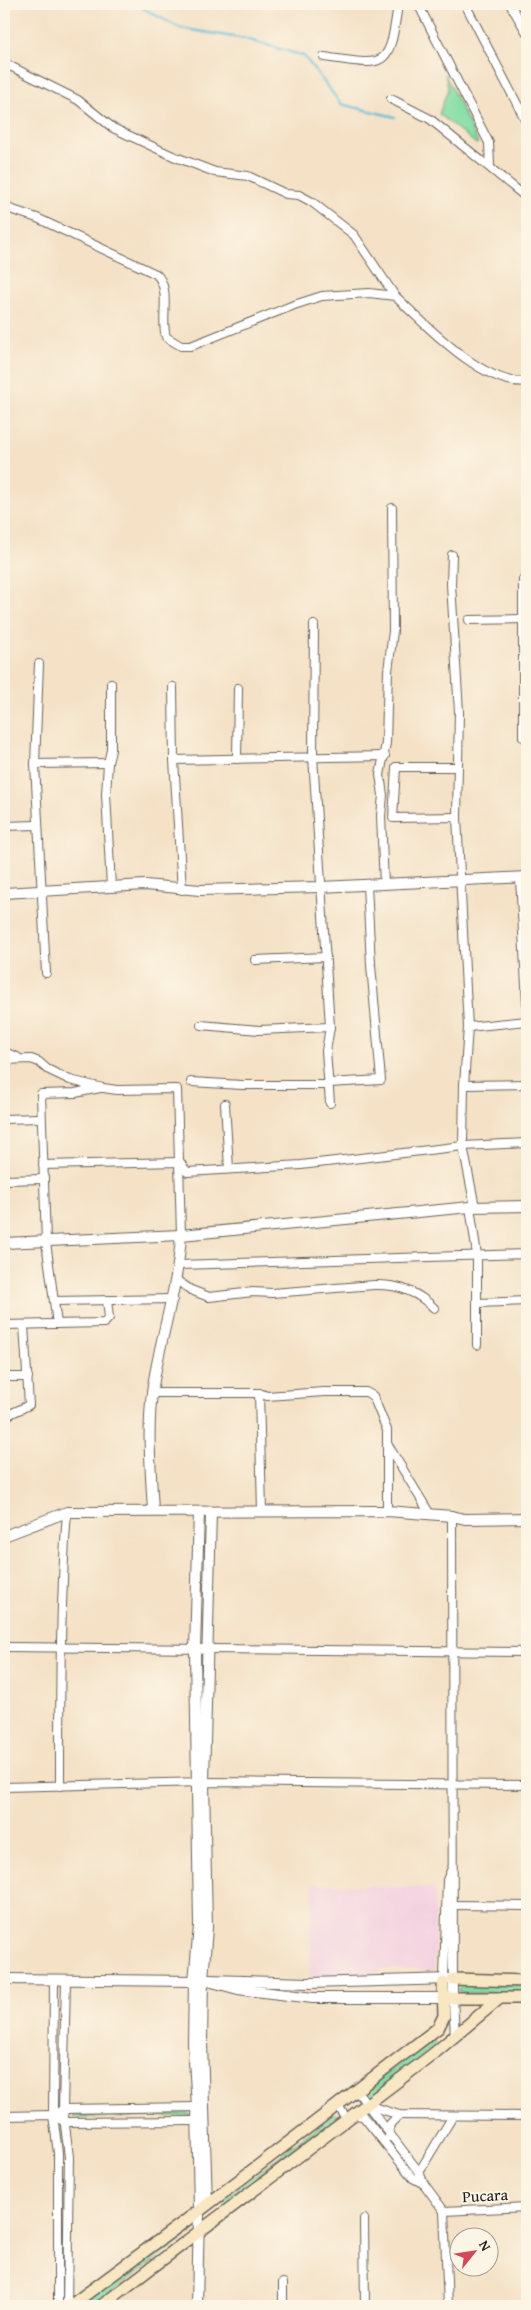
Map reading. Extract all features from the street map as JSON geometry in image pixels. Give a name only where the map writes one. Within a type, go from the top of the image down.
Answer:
[{"type":"main road","points":[[69,2306],[203,2208],[435,2030],[443,2022],[448,1998],[446,1980],[527,1981]]},
{"type":"main road","points":[[448,1998],[527,1998]]},
{"type":"main road","points":[[101,2306],[352,2117],[455,2037],[500,1998]]},
{"type":"street","points":[[324,57],[375,62],[387,56],[398,4]]},
{"type":"street","points":[[418,4],[489,142],[490,166]]},
{"type":"street","points":[[465,4],[527,123]]},
{"type":"street","points":[[510,4],[527,33]]},
{"type":"street","points":[[4,63],[78,100],[113,128],[173,156],[216,172],[248,176],[286,194],[299,195],[312,202],[354,235],[395,296],[474,364],[495,377],[518,383],[527,381]]},
{"type":"street","points":[[391,99],[430,120],[490,166],[527,198]]},
{"type":"street","points":[[4,207],[37,218],[156,274],[163,284],[163,329],[166,337],[181,346],[202,343],[294,305],[322,296],[369,293],[395,296]]},
{"type":"street","points":[[384,885],[383,795],[380,775],[381,765],[385,756],[389,654],[393,631],[394,558],[392,508]]},
{"type":"street","points":[[452,555],[451,584],[459,712],[457,817],[468,1027],[464,1085],[464,1146],[477,1255],[479,1302],[477,1345]]},
{"type":"street","points":[[523,580],[523,736]]},
{"type":"street","points":[[469,620],[523,620]]},
{"type":"street","points":[[314,625],[313,756],[330,1027],[326,1051],[330,1103]]},
{"type":"street","points":[[39,664],[35,764],[40,890],[46,972]]},
{"type":"street","points":[[111,683],[112,750],[108,763],[106,794],[111,887]]},
{"type":"street","points":[[174,688],[174,760],[182,890]]},
{"type":"street","points":[[237,759],[238,688]]},
{"type":"street","points":[[174,760],[385,756]]},
{"type":"street","points":[[35,764],[108,763]]},
{"type":"street","points":[[457,767],[396,767],[393,818],[457,817]]},
{"type":"street","points":[[4,826],[37,825]]},
{"type":"street","points":[[4,893],[145,885],[182,890],[321,888],[524,878],[527,1003]]},
{"type":"street","points":[[191,1082],[242,1085],[328,1084],[381,1080],[371,964],[367,885]]},
{"type":"street","points":[[255,960],[326,957]]},
{"type":"street","points":[[468,1027],[527,1021]]},
{"type":"street","points":[[201,1025],[259,1030],[330,1027]]},
{"type":"street","points":[[4,1052],[19,1058]]},
{"type":"street","points":[[4,1060],[31,1059],[70,1080],[103,1088]]},
{"type":"street","points":[[464,1085],[527,1084]]},
{"type":"street","points":[[58,1324],[46,1242],[41,1094],[75,1093],[103,1088],[177,1089],[181,1235],[179,1265],[173,1299],[152,1393],[149,1427],[153,1512]]},
{"type":"street","points":[[225,1104],[229,1168]]},
{"type":"street","points":[[4,1119],[41,1118]]},
{"type":"street","points":[[180,1162],[187,1172],[301,1165],[464,1146],[527,1143]]},
{"type":"street","points":[[43,1165],[180,1162]]},
{"type":"street","points":[[4,1180],[44,1179]]},
{"type":"street","points":[[4,1243],[181,1235],[472,1207],[527,1206]]},
{"type":"street","points":[[179,1265],[527,1254]]},
{"type":"street","points":[[176,1280],[191,1290],[209,1297],[253,1292],[272,1293],[374,1284],[390,1285],[418,1294],[434,1308]]},
{"type":"street","points":[[55,1301],[173,1299]]},
{"type":"street","points":[[4,1325],[104,1323],[109,1318],[107,1300]]},
{"type":"street","points":[[479,1302],[527,1301]]},
{"type":"street","points":[[4,1418],[29,1405],[24,1325]]},
{"type":"street","points":[[4,1377],[28,1377]]},
{"type":"street","points":[[152,1393],[259,1393],[267,1396],[324,1392],[366,1392],[373,1396],[388,1430],[387,1511]]},
{"type":"street","points":[[259,1393],[262,1511]]},
{"type":"street","points":[[387,1443],[430,1514]]},
{"type":"street","points":[[4,1536],[67,1512],[387,1511],[466,1518],[527,1518]]},
{"type":"street","points":[[60,1786],[61,1647],[67,1512]]},
{"type":"street","points":[[199,1512],[195,1650],[200,1782]]},
{"type":"street","points":[[197,2306],[199,2233],[203,2208],[202,1980],[199,1926],[200,1782],[211,1512]]},
{"type":"street","points":[[446,1980],[453,1905],[454,1652],[452,1516]]},
{"type":"street","points":[[4,1647],[527,1652]]},
{"type":"street","points":[[4,1787],[200,1782],[527,1785]]},
{"type":"street","points":[[446,1980],[447,1880],[453,1867]]},
{"type":"street","points":[[453,1905],[527,1906]]},
{"type":"street","points":[[4,1979],[308,1982],[446,1980]]},
{"type":"street","points":[[54,1980],[53,2116],[58,2153],[58,2306]]},
{"type":"street","points":[[66,1980],[63,2109],[69,2157],[69,2306]]},
{"type":"street","points":[[202,1980],[238,1989],[312,1998],[448,1998],[455,2037]]},
{"type":"street","points":[[202,1980],[193,2044],[203,2208]]},
{"type":"street","points":[[435,2030],[438,2035],[440,2049]]},
{"type":"street","points":[[357,2091],[419,2172],[424,2184],[444,2211],[448,2306]]},
{"type":"street","points":[[367,2105],[399,2115],[527,2116]]},
{"type":"street","points":[[338,2106],[352,2117],[363,2116],[413,2178],[424,2184]]},
{"type":"street","points":[[53,2116],[63,2109],[197,2107]]},
{"type":"street","points":[[389,2149],[390,2124],[399,2115]]},
{"type":"street","points":[[4,2116],[53,2116],[65,2122],[197,2121]]},
{"type":"street","points":[[419,2172],[453,2116]]},
{"type":"street","name":"Pucara","points":[[444,2211],[527,2207]]},
{"type":"street","points":[[364,2218],[365,2306]]},
{"type":"street","points":[[283,2282],[283,2306]]},
{"type":"shaded area","points":[[313,1884],[435,1888],[434,1970],[381,1969],[380,1973],[310,1976]]},
{"type":"green space","points":[[445,74],[478,143],[476,144],[439,114],[448,89]]},
{"type":"green space","points":[[460,1984],[527,1985],[527,1993],[462,1993],[459,1991]]},
{"type":"green space","points":[[433,2039],[436,2045],[368,2100],[362,2092]]},
{"type":"green space","points":[[190,2113],[190,2116],[73,2117],[73,2114]]},
{"type":"green space","points":[[335,2113],[339,2116],[340,2120],[226,2206],[222,2200]]},
{"type":"green space","points":[[181,2228],[186,2237],[93,2306],[83,2306],[83,2302]]},
{"type":"waterway","points":[[135,4],[180,28],[246,39],[304,56],[341,104],[395,117]]}]
